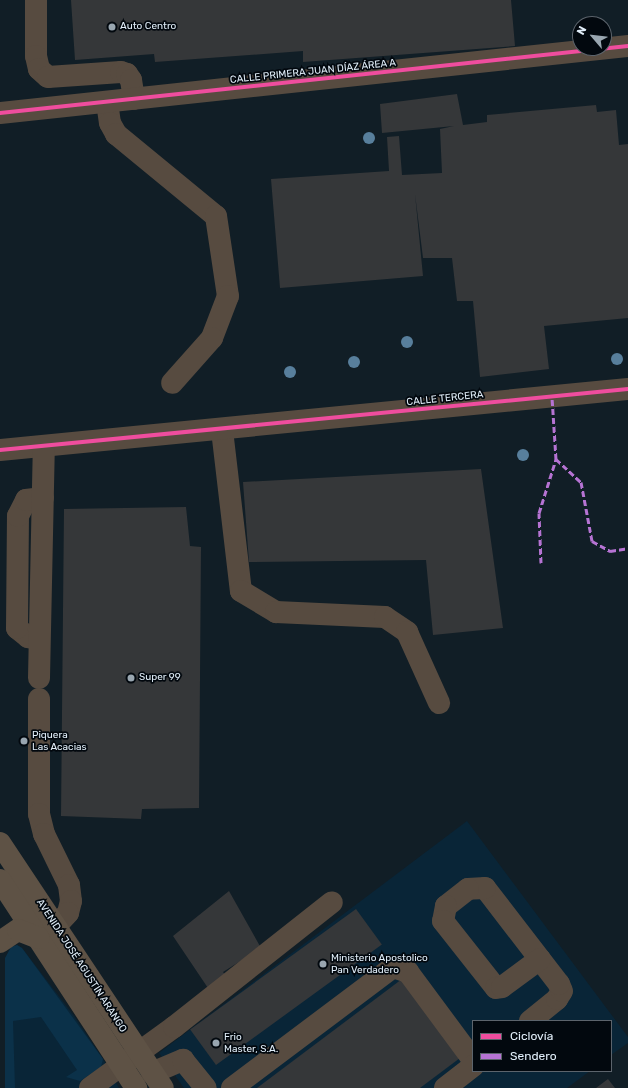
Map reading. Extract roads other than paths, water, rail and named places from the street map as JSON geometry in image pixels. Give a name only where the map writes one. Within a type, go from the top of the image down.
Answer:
[{"type":"main road","name":"AVENIDA JOSÉ AGUSTÍN ARANGO","points":[[0,843],[48,932],[129,1058],[136,1088]]},
{"type":"main road","name":"AVENIDA JOSÉ AGUSTÍN ARANGO","points":[[0,880],[48,932]]},
{"type":"main road","points":[[0,942],[18,930],[48,932]]},
{"type":"main road","name":"AVENIDA JOSÉ AGUSTÍN ARANGO","points":[[129,1058],[158,1080]]},
{"type":"street","points":[[36,0],[36,56],[39,69],[48,77],[122,72],[127,74],[131,80],[134,99]]},
{"type":"street","name":"CALLE PRIMERA JUAN DÍAZ ÁREA A","points":[[0,113],[628,46]]},
{"type":"street","points":[[107,102],[110,123],[116,134],[216,216],[228,296],[212,338],[172,383]]},
{"type":"street","name":"CALLE TERCERA","points":[[0,450],[44,448],[628,389]]},
{"type":"street","points":[[222,430],[241,591],[276,612],[385,617],[407,632],[439,703]]},
{"type":"street","points":[[44,448],[39,639],[39,814],[44,834],[69,885],[70,901],[68,913],[48,932]]},
{"type":"street","points":[[531,1020],[557,999],[562,991],[540,959],[485,888],[468,889],[446,906],[443,920],[496,988],[502,987],[540,959]]},
{"type":"street","points":[[90,1088],[129,1058],[174,1027],[332,902]]},
{"type":"street","points":[[232,1088],[393,966],[408,972],[472,1059]]},
{"type":"street","points":[[158,1080],[183,1060],[206,1088]]},
{"type":"street","points":[[445,1088],[472,1067]]},
{"type":"place","name":"Auto Centro","points":[[112,27]]},
{"type":"place","name":"Super 99","points":[[131,678]]},
{"type":"place","name":"Piquera Las Acacias","points":[[24,741]]},
{"type":"place","name":"Ministerio Apostolico Pan Verdadero","points":[[323,964]]},
{"type":"place","name":"Frio Master, S.A.","points":[[216,1043]]}]
